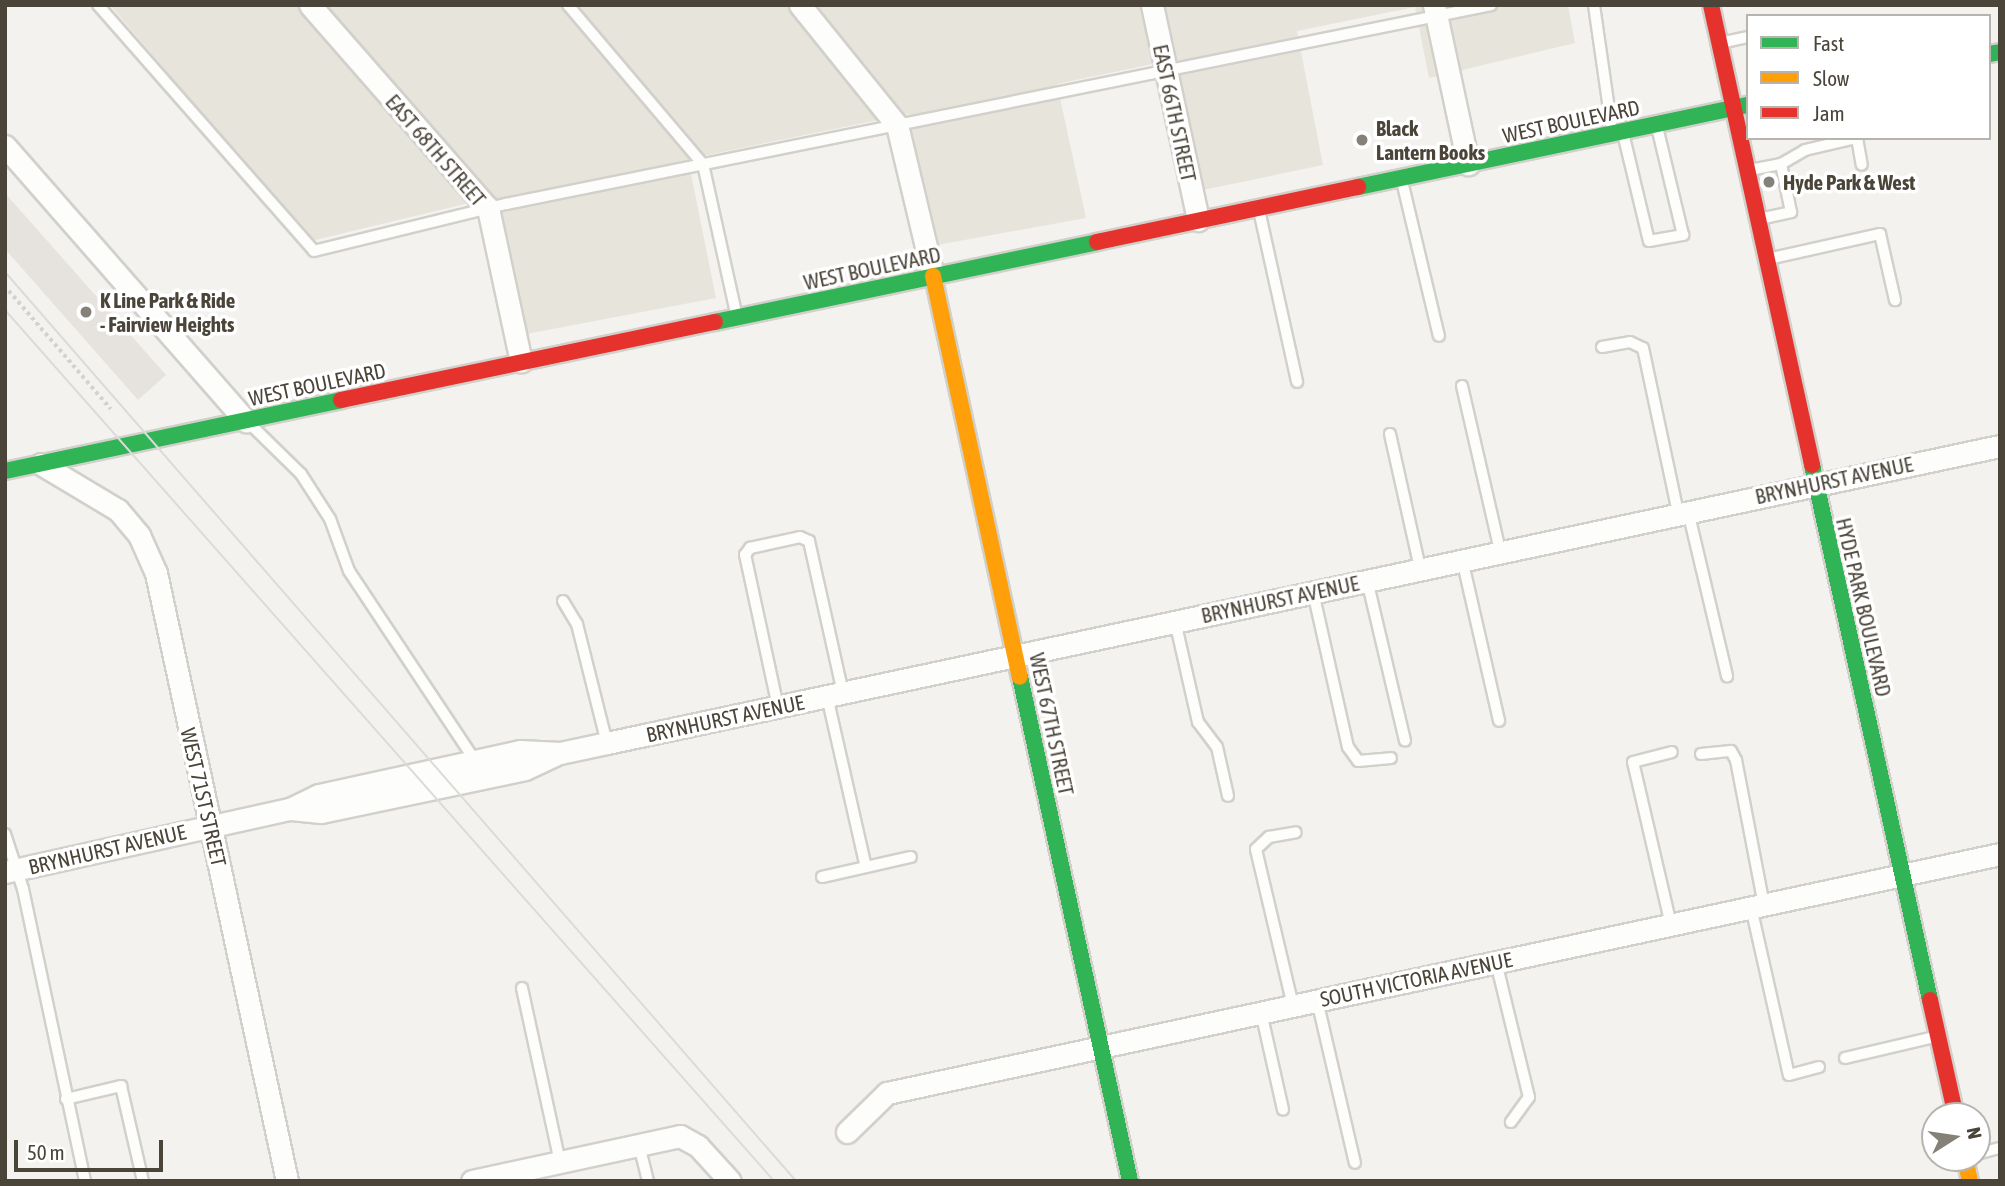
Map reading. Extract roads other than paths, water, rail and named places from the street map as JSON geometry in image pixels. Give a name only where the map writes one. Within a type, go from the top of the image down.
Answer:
[{"type":"street","name":"EAST 68TH STREET","points":[[310,5],[488,208],[521,362]]},
{"type":"street","points":[[800,5],[897,125],[933,276]]},
{"type":"street","name":"EAST 66TH STREET","points":[[1152,5],[1198,220]]},
{"type":"street","name":"HYDE PARK BOULEVARD","points":[[1712,5],[1745,172],[1953,1102]]},
{"type":"street","points":[[1436,12],[1468,164]]},
{"type":"street","name":"WEST BOULEVARD","points":[[5,471],[1746,105]]},
{"type":"street","points":[[5,146],[246,421]]},
{"type":"street","name":"WEST 67TH STREET","points":[[933,276],[1130,1181]]},
{"type":"street","name":"BRYNHURST AVENUE","points":[[10,871],[290,809],[319,795],[520,751],[560,752],[607,743],[1815,483],[2000,446]]},
{"type":"street","name":"WEST 71ST STREET","points":[[41,464],[118,510],[139,535],[156,573],[288,1181]]},
{"type":"street","name":"BRYNHURST AVENUE","points":[[290,809],[321,812],[525,769],[560,752]]},
{"type":"street","name":"SOUTH VICTORIA AVENUE","points":[[846,1132],[887,1093],[2000,854]]},
{"type":"street","points":[[472,1181],[688,1137],[730,1181]]},
{"type":"lane","points":[[98,5],[314,251],[488,208],[1167,72],[1436,12],[1491,5]]},
{"type":"lane","points":[[568,5],[703,164],[737,317]]},
{"type":"lane","points":[[1594,5],[1618,132],[1649,241],[1683,235],[1657,124]]},
{"type":"lane","points":[[1719,43],[1746,37]]},
{"type":"lane","points":[[1803,140],[1805,150]]},
{"type":"lane","points":[[1745,172],[1781,164],[1805,150],[1848,140]]},
{"type":"lane","points":[[1856,140],[1862,165]]},
{"type":"lane","points":[[1756,220],[1791,212],[1781,164]]},
{"type":"lane","points":[[1401,178],[1439,336]]},
{"type":"lane","points":[[1258,208],[1297,382]]},
{"type":"lane","points":[[1765,260],[1881,234],[1895,300]]},
{"type":"lane","points":[[1602,348],[1630,342],[1643,348],[1727,676]]},
{"type":"lane","points":[[1462,386],[1500,551]]},
{"type":"lane","points":[[246,421],[301,474],[330,519],[349,571],[475,761]]},
{"type":"lane","points":[[1390,434],[1420,568]]},
{"type":"lane","points":[[778,707],[745,555],[750,548],[800,537],[810,541],[866,867]]},
{"type":"lane","points":[[1462,559],[1499,721]]},
{"type":"lane","points":[[1367,580],[1405,741]]},
{"type":"lane","points":[[1313,592],[1348,747],[1365,763],[1391,758]]},
{"type":"lane","points":[[564,601],[577,624],[607,743]]},
{"type":"lane","points":[[1175,621],[1198,722],[1217,747],[1228,796]]},
{"type":"lane","points":[[1701,754],[1731,751],[1736,760],[1758,906],[1789,1075],[1818,1067]]},
{"type":"lane","points":[[1671,925],[1633,762],[1672,752]]},
{"type":"lane","points":[[1293,1006],[1256,849],[1269,837],[1296,832]]},
{"type":"lane","points":[[5,834],[10,871],[23,890],[85,1181]]},
{"type":"lane","points":[[822,877],[911,857]]},
{"type":"lane","points":[[1496,962],[1529,1097],[1511,1122]]},
{"type":"lane","points":[[522,988],[560,1162]]},
{"type":"lane","points":[[1317,1000],[1354,1163]]},
{"type":"lane","points":[[1261,1012],[1283,1110]]},
{"type":"lane","points":[[1845,1058],[1939,1036]]},
{"type":"lane","points":[[66,1099],[121,1086],[143,1181]]},
{"type":"lane","points":[[639,1145],[648,1181]]},
{"type":"tram line","points":[[5,272],[796,1181]]},
{"type":"tram line","points":[[5,310],[774,1181]]},
{"type":"place","name":"Black Lantern Books","points":[[1362,140]]},
{"type":"place","name":"Hyde Park & West","points":[[1769,182]]},
{"type":"place","name":"K Line Park & Ride - Fairview Heights","points":[[86,312]]}]
